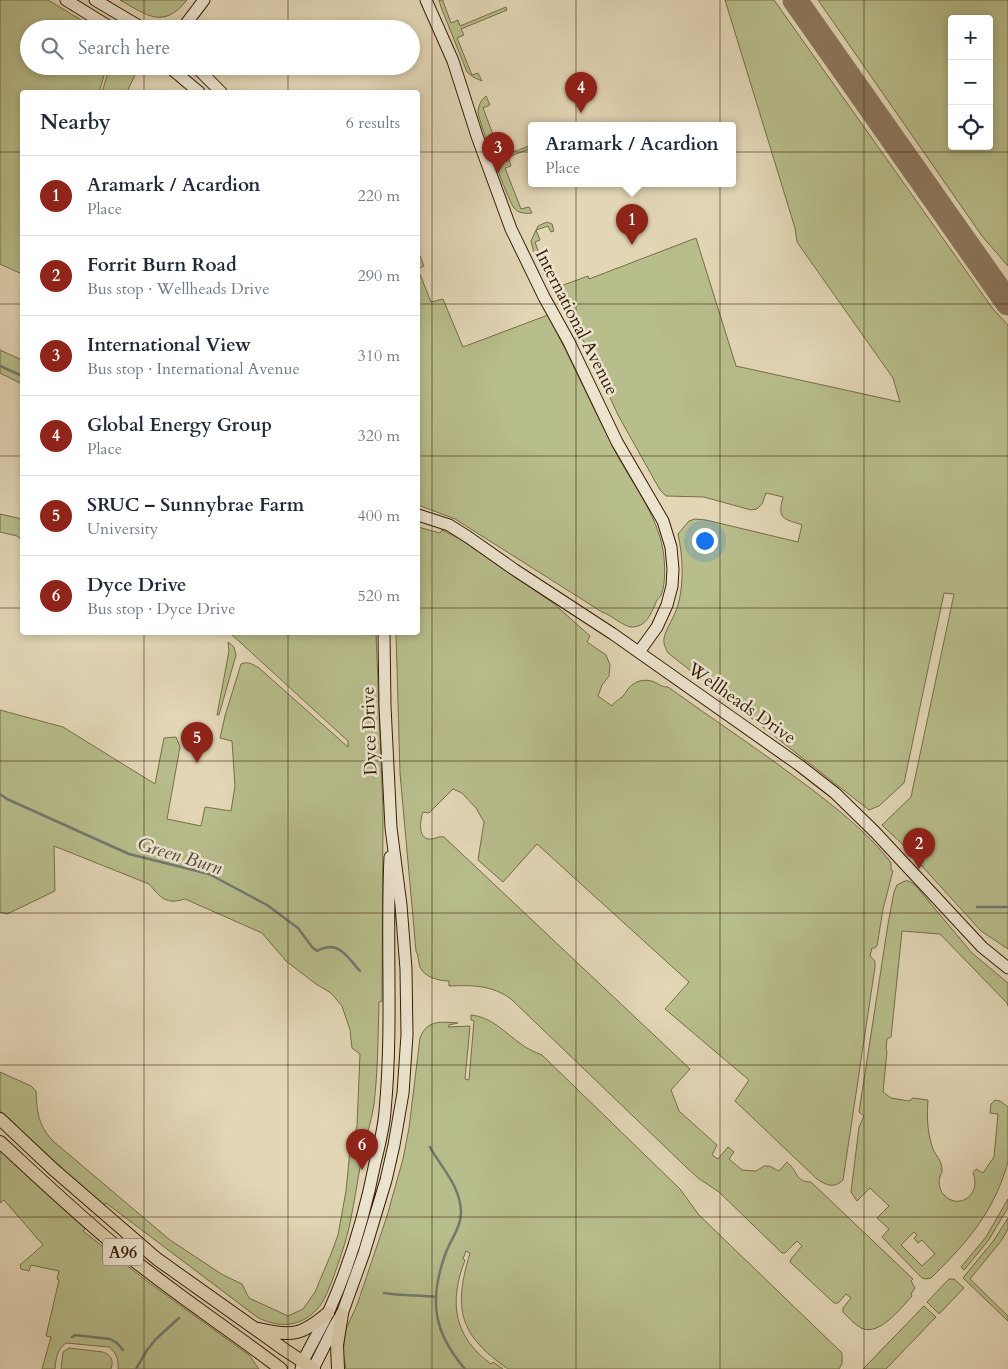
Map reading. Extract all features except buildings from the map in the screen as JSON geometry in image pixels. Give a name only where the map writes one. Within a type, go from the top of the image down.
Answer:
[{"type":"main road","name":"A96","points":[[0,1119],[53,1169],[157,1259],[309,1367]]},
{"type":"main road","name":"A96","points":[[0,1142],[116,1247],[281,1369]]},
{"type":"main road","points":[[252,1327],[278,1333],[292,1333],[307,1329],[328,1313]]},
{"type":"main road","points":[[338,1369],[337,1345],[342,1314]]},
{"type":"street","points":[[66,0],[98,20]]},
{"type":"street","points":[[95,0],[129,20]]},
{"type":"street","points":[[189,20],[204,0]]},
{"type":"street","name":"International Avenue","points":[[426,0],[453,61],[477,136],[511,229],[544,297],[569,342],[617,442],[664,521],[673,569],[672,586],[658,627],[640,652]]},
{"type":"street","points":[[179,75],[197,90]]},
{"type":"street","points":[[204,75],[219,90]]},
{"type":"street","name":"Wellheads Drive","points":[[420,516],[449,525],[640,652],[799,765],[835,793],[894,852],[982,946],[1008,968]]},
{"type":"street","name":"Dyce Drive","points":[[309,1367],[342,1314],[355,1281],[378,1209],[394,1145],[403,1093],[406,1035],[406,969],[401,905],[391,828],[385,706],[384,635]]},
{"type":"street","name":"Dyce Drive","points":[[309,1367],[358,1233],[370,1191],[385,1113],[390,1028],[388,883],[391,828]]},
{"type":"green space","points":[[0,0],[48,0],[81,20],[20,20],[20,75],[104,75],[100,90],[20,90],[20,273],[0,264]]},
{"type":"green space","points":[[120,0],[187,0],[170,15],[155,17],[138,11]]},
{"type":"green space","points":[[439,0],[443,0],[451,23],[458,20],[460,26],[506,7],[507,10],[461,29],[464,35],[457,38],[472,75],[478,73],[482,81],[473,77],[467,72]]},
{"type":"green space","points":[[725,0],[774,0],[993,309],[1008,325],[1008,949],[981,931],[901,843],[882,825],[911,797],[954,594],[944,593],[904,783],[879,806],[869,810],[668,653],[664,644],[664,638],[677,609],[682,579],[682,561],[678,534],[689,521],[695,519],[706,520],[798,542],[802,525],[783,517],[781,505],[783,497],[766,493],[762,504],[757,509],[751,510],[704,497],[666,496],[660,490],[618,415],[587,347],[547,280],[534,253],[531,241],[536,230],[540,240],[535,242],[548,279],[554,277],[558,287],[588,276],[589,279],[696,238],[736,366],[900,402],[893,378],[797,242],[795,228]]},
{"type":"green space","points":[[818,0],[1008,0],[1008,266],[982,236]]},
{"type":"green space","points":[[107,75],[135,75],[128,90],[103,90]]},
{"type":"green space","points":[[486,96],[490,105],[483,108],[498,148],[504,146],[507,154],[528,146],[528,150],[508,157],[511,166],[505,168],[521,209],[529,207],[532,213],[522,213],[514,208],[511,203],[483,131],[478,113]]},
{"type":"green space","points":[[547,222],[552,224],[554,231],[551,232],[548,226],[536,230],[538,226]]},
{"type":"green space","points":[[420,256],[424,266],[420,268]]},
{"type":"green space","points":[[420,274],[431,302],[443,299],[463,347],[548,315],[615,451],[655,523],[663,550],[663,591],[644,623],[632,627],[629,626],[602,612],[455,519],[420,506]]},
{"type":"green space","points":[[0,350],[20,359],[20,383],[0,373]]},
{"type":"green space","points":[[0,514],[20,519],[20,538],[0,532]]},
{"type":"green space","points":[[420,528],[440,533],[442,530],[460,539],[553,603],[590,636],[587,642],[606,655],[610,665],[609,676],[602,685],[598,696],[612,706],[630,686],[640,681],[647,680],[668,687],[806,785],[850,820],[880,849],[891,863],[891,870],[893,871],[883,909],[877,946],[872,948],[870,956],[875,961],[875,967],[843,1180],[840,1183],[830,1185],[817,1179],[735,1101],[749,1080],[665,1009],[689,982],[537,844],[503,882],[478,860],[484,822],[476,808],[462,793],[453,789],[429,813],[423,812],[421,820],[421,829],[424,837],[432,839],[444,837],[690,1069],[671,1090],[679,1111],[717,1145],[712,1155],[718,1159],[728,1147],[734,1152],[729,1159],[742,1170],[756,1171],[764,1166],[769,1166],[779,1171],[787,1162],[799,1178],[806,1182],[811,1182],[913,1279],[911,1281],[915,1288],[911,1294],[912,1296],[896,1314],[875,1328],[868,1330],[861,1328],[843,1312],[843,1308],[851,1298],[846,1294],[838,1303],[834,1303],[790,1262],[802,1246],[797,1241],[785,1253],[782,1253],[719,1192],[698,1178],[685,1166],[511,999],[489,988],[449,986],[449,981],[432,978],[422,970],[416,951],[400,773],[396,635],[420,635]]},
{"type":"green space","points":[[232,635],[376,635],[383,811],[382,1001],[379,1002],[374,1104],[348,1230],[332,1281],[319,1306],[307,1318],[293,1323],[278,1324],[257,1317],[106,1203],[103,1206],[0,1111],[0,1072],[31,1086],[36,1091],[41,1124],[53,1141],[170,1240],[223,1275],[242,1284],[249,1298],[288,1316],[303,1309],[315,1292],[338,1235],[346,1191],[350,1150],[357,1126],[360,1054],[352,1048],[350,1030],[342,1006],[331,993],[286,961],[262,933],[185,899],[168,901],[149,884],[54,846],[55,891],[7,914],[0,912],[0,710],[63,727],[155,784],[164,738],[176,737],[180,747],[167,819],[201,826],[205,807],[231,811],[235,786],[232,741],[220,738],[241,664],[248,663],[259,668],[348,747],[348,741]]},
{"type":"green space","points":[[228,642],[234,647],[236,655],[219,715],[217,715],[229,651]]},
{"type":"green space","points":[[909,881],[915,885],[972,953],[1008,983],[1008,1006],[940,934],[902,931],[891,1037],[887,1039],[883,1092],[891,1098],[909,1101],[913,1098],[928,1100],[929,1135],[933,1149],[942,1166],[939,1179],[940,1187],[944,1195],[950,1200],[962,1201],[968,1198],[974,1188],[973,1173],[976,1169],[983,1173],[994,1157],[998,1114],[990,1113],[991,1104],[995,1100],[1008,1107],[1008,1161],[995,1197],[980,1223],[962,1245],[931,1278],[926,1279],[922,1278],[882,1237],[889,1229],[877,1218],[889,1206],[870,1188],[857,1201],[851,1192],[859,1127],[864,1116],[859,1112],[888,924],[897,885]],"holes":[[[914,1232],[917,1235],[914,1238],[918,1243],[922,1240],[935,1254],[922,1266],[901,1245]]]},
{"type":"green space","points":[[471,1015],[492,1022],[523,1046],[542,1055],[680,1189],[699,1215],[842,1353],[842,1364],[839,1369],[508,1369],[479,1344],[470,1332],[464,1319],[462,1290],[470,1253],[466,1251],[457,1290],[456,1304],[462,1330],[478,1353],[491,1364],[493,1362],[503,1369],[346,1369],[343,1352],[346,1329],[357,1305],[387,1216],[403,1159],[409,1128],[420,1038],[427,1028],[436,1023],[458,1023],[448,1027],[470,1026],[465,1079],[469,1080],[474,1021],[471,1020]]},
{"type":"green space","points":[[0,1150],[86,1228],[83,1231],[148,1282],[249,1355],[259,1369],[118,1369],[118,1362],[114,1351],[109,1347],[66,1343],[59,1351],[55,1369],[42,1369],[51,1337],[46,1336],[59,1280],[57,1279],[59,1271],[31,1265],[29,1271],[21,1269],[20,1265],[43,1245],[4,1200],[0,1203]]},
{"type":"green space","points":[[1008,1199],[1008,1208],[988,1241],[964,1270],[961,1267],[986,1237]]},
{"type":"green space","points":[[1008,1218],[1008,1229],[1001,1241],[970,1279],[1008,1316],[1008,1321],[963,1278],[994,1240]]},
{"type":"green space","points":[[949,1279],[954,1279],[964,1288],[939,1314],[927,1302]]},
{"type":"green space","points":[[924,1306],[936,1317],[886,1369],[863,1369]]},
{"type":"green space","points":[[69,1348],[106,1353],[112,1360],[111,1369],[61,1369],[63,1352]]},
{"type":"waterway","points":[[0,366],[20,375]]},
{"type":"waterway","name":"Green Burn","points":[[0,794],[7,799],[129,854],[209,874],[267,905],[298,928],[317,951],[331,947],[342,951],[360,971]]},
{"type":"waterway","points":[[977,907],[1008,907]]},
{"type":"waterway","name":"Green Burn","points":[[430,1147],[454,1185],[460,1202],[461,1218],[440,1271],[436,1301],[440,1329],[454,1355],[465,1369]]},
{"type":"waterway","points":[[384,1293],[436,1297]]},
{"type":"waterway","points":[[136,1369],[156,1339],[179,1318]]},
{"type":"waterway","points":[[72,1337],[75,1335],[110,1339],[123,1350]]},
{"type":"taxiway","points":[[795,0],[1008,303]]},
{"type":"place","name":"Global Energy Group","points":[[581,113]]},
{"type":"place","name":"International View","points":[[498,173]]},
{"type":"place","name":"Aramark / Acardion","points":[[632,245]]},
{"type":"place","name":"SRUC – Sunnybrae Farm","points":[[197,763]]},
{"type":"place","name":"Forrit Burn Road","points":[[919,869]]},
{"type":"place","name":"Dyce Drive","points":[[362,1170]]}]
